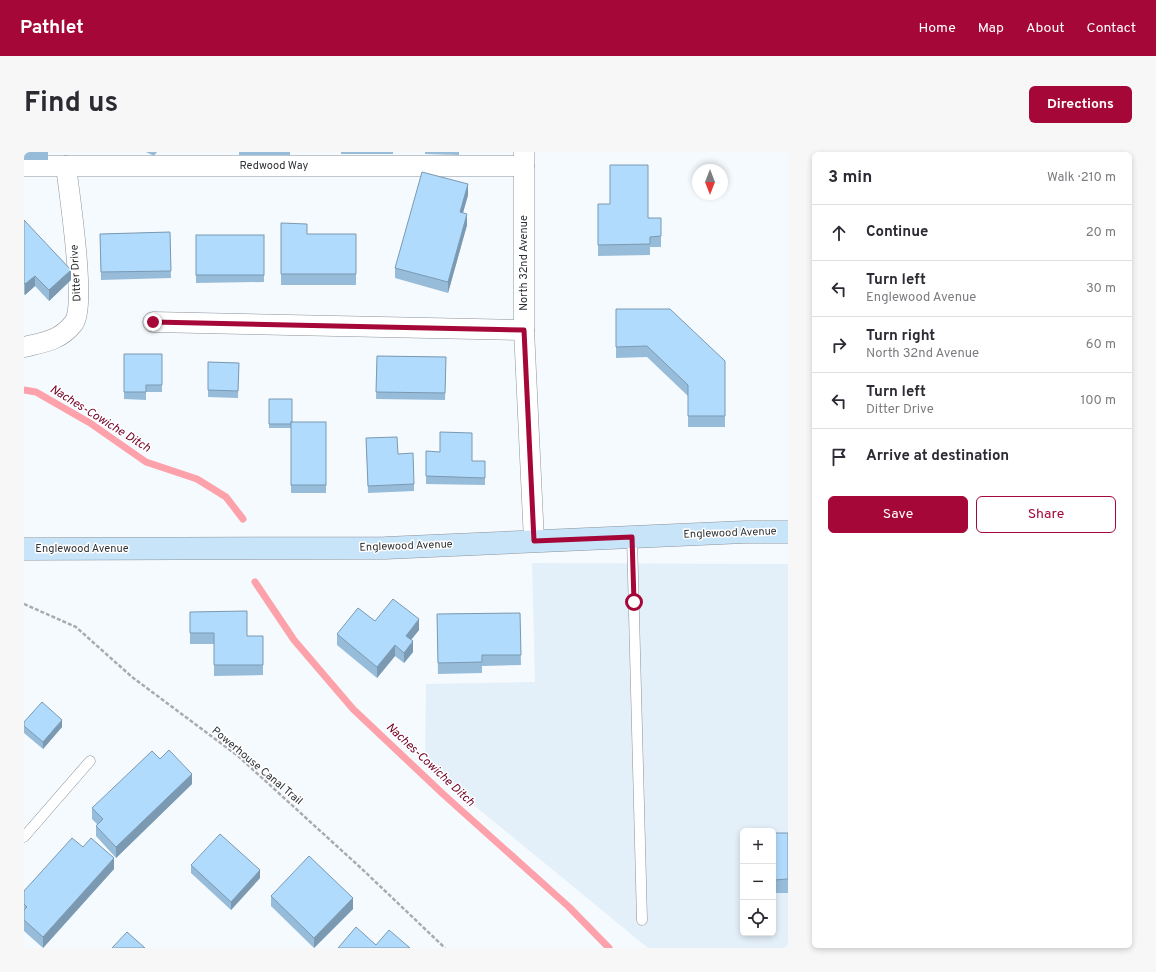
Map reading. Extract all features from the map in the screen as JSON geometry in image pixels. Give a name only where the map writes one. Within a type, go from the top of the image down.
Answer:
[{"type":"street","name":"Redwood Way","points":[[24,166],[524,159]]},
{"type":"street","name":"North 32nd Avenue","points":[[524,159],[524,330],[534,541]]},
{"type":"street","name":"Ditter Drive","points":[[24,347],[56,339],[74,323],[79,297],[66,166]]},
{"type":"street","points":[[153,322],[524,330]]},
{"type":"street","name":"Englewood Avenue","points":[[24,549],[384,548],[745,532],[788,532]]},
{"type":"lane","points":[[632,537],[642,920]]},
{"type":"lane","points":[[24,837],[90,762]]},
{"type":"path","name":"Powerhouse Canal Trail","points":[[24,604],[76,627],[132,676],[238,756],[362,869],[445,948]]},
{"type":"shaded area","points":[[532,563],[788,564],[788,948],[648,948],[425,765],[426,684],[535,682]]},
{"type":"building","points":[[610,165],[648,165],[648,218],[661,218],[661,236],[650,237],[650,244],[598,245],[598,204],[610,204]]},
{"type":"building","points":[[422,172],[468,184],[460,212],[467,214],[448,282],[395,268]]},
{"type":"building","points":[[24,220],[71,270],[49,290],[35,276],[25,284],[24,283]]},
{"type":"building","points":[[281,223],[307,224],[307,234],[356,234],[356,274],[281,274]]},
{"type":"building","points":[[170,232],[171,271],[101,272],[100,234]]},
{"type":"building","points":[[196,235],[264,235],[264,275],[196,275]]},
{"type":"building","points":[[616,309],[670,309],[725,361],[725,416],[688,416],[688,385],[647,346],[616,347]]},
{"type":"building","points":[[124,354],[162,354],[162,385],[146,385],[146,392],[124,392]]},
{"type":"building","points":[[377,356],[446,357],[445,393],[376,392]]},
{"type":"building","points":[[208,362],[239,363],[238,391],[208,390]]},
{"type":"building","points":[[269,399],[292,399],[291,424],[269,424]]},
{"type":"building","points":[[291,422],[326,422],[326,485],[291,485]]},
{"type":"building","points":[[440,432],[472,433],[472,461],[485,461],[485,478],[426,476],[426,451],[440,452]]},
{"type":"building","points":[[397,437],[398,454],[413,453],[414,484],[368,486],[366,438]]},
{"type":"building","points":[[393,599],[419,619],[406,636],[413,641],[404,653],[395,645],[377,667],[337,634],[358,608],[375,621]]},
{"type":"building","points":[[247,611],[247,636],[263,636],[263,665],[214,665],[214,633],[190,633],[190,612]]},
{"type":"building","points":[[520,613],[521,655],[482,655],[482,662],[438,663],[437,614]]},
{"type":"building","points":[[42,702],[62,720],[43,742],[24,726],[24,722]]},
{"type":"building","points":[[169,750],[192,774],[116,847],[96,826],[103,819],[92,808],[152,751],[160,759]]},
{"type":"building","points":[[776,833],[788,833],[788,879],[776,880]]},
{"type":"building","points":[[220,834],[260,870],[231,902],[191,865]]},
{"type":"building","points":[[72,838],[83,847],[91,838],[114,858],[43,937],[24,920],[24,910],[27,907],[24,904],[24,891]]},
{"type":"building","points":[[309,856],[353,898],[314,938],[271,896]]},
{"type":"building","points":[[356,927],[376,945],[389,930],[410,948],[338,948]]},
{"type":"building","points":[[127,932],[145,948],[112,948]]},
{"type":"waterway","name":"Naches-Cowiche Ditch","points":[[24,390],[36,392],[90,423],[146,462],[197,479],[226,497],[243,519]]},
{"type":"waterway","name":"Naches-Cowiche Ditch","points":[[255,582],[294,640],[353,709],[443,794],[569,907],[609,948]]},
{"type":"route","points":[[153,322],[524,330],[534,541],[632,537],[634,602]]}]
